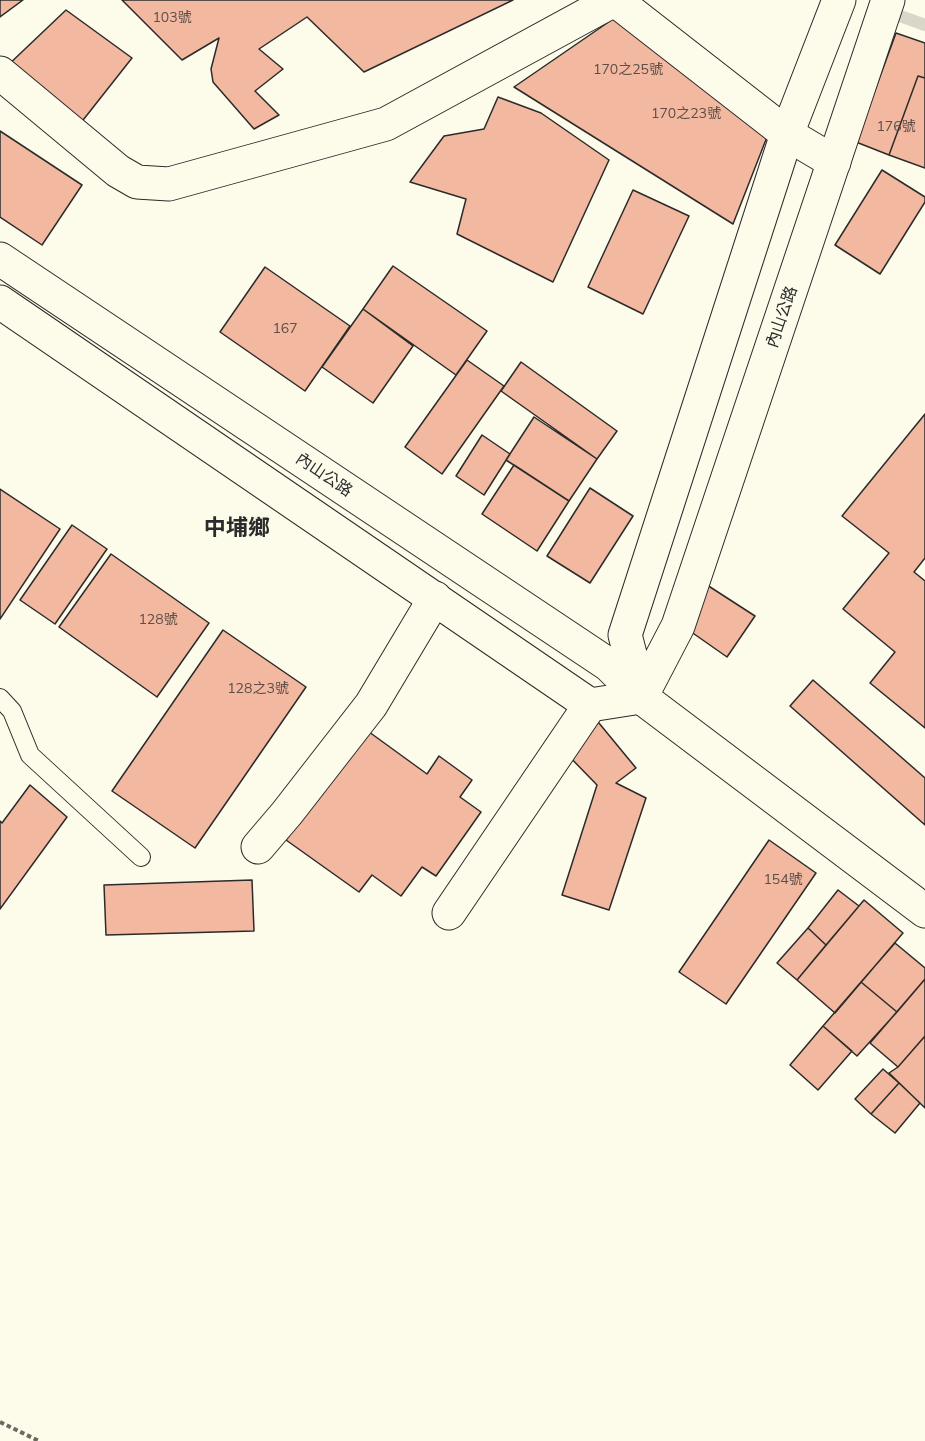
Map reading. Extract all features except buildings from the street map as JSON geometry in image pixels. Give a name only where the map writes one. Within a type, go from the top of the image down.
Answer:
[{"type":"main road","points":[[0,73],[118,171],[137,182],[169,184],[386,124],[615,0],[787,134],[834,162]]},
{"type":"main road","points":[[838,0],[787,134],[625,635],[641,697],[925,911]]},
{"type":"main road","name":"內山公路","points":[[0,259],[609,664],[641,697],[678,626],[888,0]]},
{"type":"main road","points":[[734,297],[781,319]]},
{"type":"main road","points":[[0,302],[590,705],[641,697]]},
{"type":"main road","points":[[258,847],[371,705],[435,598]]},
{"type":"main road","points":[[449,913],[590,705]]},
{"type":"lane","points":[[0,698],[12,711],[30,755],[141,857]]},
{"type":"path","points":[[0,1422],[39,1441]]},
{"type":"waterway","points":[[900,16],[925,25]]},
{"type":"district","name":"中埔鄉","points":[[237,528]]}]
